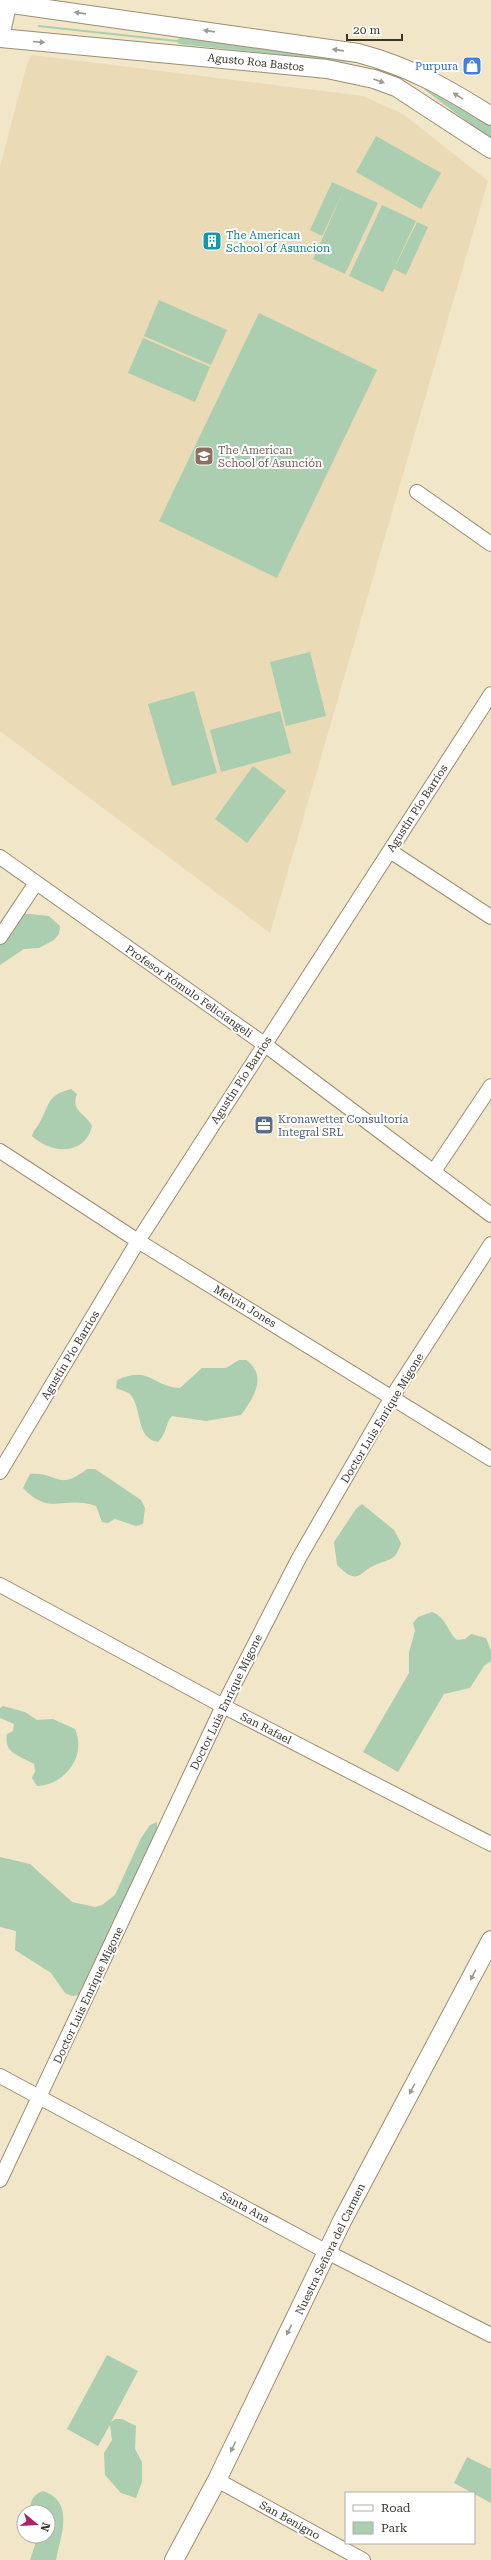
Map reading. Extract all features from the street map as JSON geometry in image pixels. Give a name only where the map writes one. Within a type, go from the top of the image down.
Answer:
[{"type":"main road","points":[[0,28],[6,1]]},
{"type":"street","name":"Agusto Roa Bastos","points":[[6,1],[358,53],[402,66],[435,81],[491,116]]},
{"type":"street","name":"Agusto Roa Bastos","points":[[0,38],[319,68],[353,74],[374,79],[407,93],[491,149]]},
{"type":"street","points":[[417,492],[491,544]]},
{"type":"street","name":"Agustín Pío Barrios","points":[[0,1472],[138,1241],[491,694]]},
{"type":"street","points":[[390,851],[491,917]]},
{"type":"street","name":"Profesor Rómulo Feliciangeli","points":[[0,857],[264,1044],[491,1215]]},
{"type":"street","points":[[0,937],[36,883]]},
{"type":"street","points":[[434,1171],[491,1086]]},
{"type":"street","name":"Melvin Jones","points":[[0,1151],[138,1241],[392,1396],[491,1459]]},
{"type":"street","name":"Doctor Luis Enrique Migone","points":[[0,2180],[40,2098],[223,1706],[299,1558],[392,1396],[491,1244]]},
{"type":"street","name":"San Rafael","points":[[0,1585],[223,1706],[491,1844]]},
{"type":"street","name":"Nuestra Señora del Carmen","points":[[174,2560],[217,2480],[327,2252],[491,1940]]},
{"type":"street","name":"Santa Ana","points":[[0,2076],[327,2252],[491,2335]]},
{"type":"street","name":"San Benigno","points":[[217,2480],[363,2560]]},
{"type":"shaded area","name":"The American School of Asunción","points":[[32,55],[363,96],[403,114],[488,181],[270,933],[0,731],[0,167],[27,64]]},
{"type":"green space","points":[[38,25],[177,40],[180,38],[367,59],[366,64],[179,44],[177,42],[38,27]]},
{"type":"green space","points":[[424,86],[491,123],[491,140],[425,90]]},
{"type":"green space","points":[[376,136],[441,173],[421,209],[356,172]]},
{"type":"green space","points":[[332,182],[345,188],[322,236],[310,230]]},
{"type":"green space","points":[[345,188],[378,203],[345,274],[313,259]]},
{"type":"green space","points":[[382,205],[416,221],[383,292],[349,276]]},
{"type":"green space","points":[[417,222],[428,227],[406,275],[394,269]]},
{"type":"green space","points":[[159,300],[227,330],[211,365],[144,336]]},
{"type":"green space","points":[[259,313],[377,370],[277,578],[159,521]]},
{"type":"green space","points":[[143,338],[210,367],[195,402],[128,373]]},
{"type":"green space","points":[[310,652],[326,716],[286,726],[270,662]]},
{"type":"green space","points":[[194,691],[217,773],[172,786],[148,704]]},
{"type":"green space","points":[[280,711],[291,753],[221,772],[210,730]]},
{"type":"green space","points":[[253,766],[286,791],[247,843],[215,819]]},
{"type":"green space","points":[[20,913],[49,916],[60,926],[59,934],[54,940],[39,948],[24,949],[0,965],[0,933]]},
{"type":"green space","points":[[71,1089],[77,1094],[75,1100],[77,1108],[92,1126],[88,1136],[82,1143],[75,1147],[57,1149],[40,1142],[32,1136],[53,1097],[63,1091]]},
{"type":"green space","points":[[239,1360],[246,1360],[253,1366],[258,1380],[254,1394],[241,1415],[206,1421],[172,1416],[161,1439],[158,1442],[146,1435],[142,1429],[137,1407],[130,1394],[116,1388],[117,1380],[128,1376],[137,1375],[151,1378],[171,1387],[180,1388],[202,1368],[226,1368]]},
{"type":"green space","points":[[87,1469],[95,1469],[141,1500],[145,1508],[143,1524],[136,1526],[115,1519],[108,1523],[102,1522],[96,1506],[84,1503],[49,1504],[41,1502],[23,1488],[30,1474],[40,1474],[63,1480],[77,1476]]},
{"type":"green space","points":[[362,1504],[394,1530],[401,1543],[395,1556],[371,1567],[358,1576],[354,1576],[344,1572],[337,1565],[334,1542],[356,1509]]},
{"type":"green space","points":[[432,1612],[440,1617],[457,1640],[465,1639],[471,1634],[486,1638],[491,1651],[491,1661],[484,1666],[470,1688],[444,1694],[398,1772],[363,1752],[409,1673],[409,1652],[415,1631],[413,1623],[418,1617]]},
{"type":"green space","points":[[3,1706],[25,1712],[37,1720],[53,1719],[75,1729],[78,1739],[76,1759],[64,1775],[47,1784],[37,1786],[32,1778],[35,1771],[34,1764],[18,1756],[10,1750],[8,1746],[6,1740],[7,1734],[13,1731],[14,1724],[0,1718],[0,1708]]},
{"type":"green space","points":[[157,1822],[157,1830],[93,1974],[79,1995],[72,1996],[65,1993],[51,1973],[15,1950],[16,1931],[0,1927],[0,1857],[30,1864],[72,1902],[95,1907],[102,1905],[115,1895],[141,1838],[150,1825]]},
{"type":"green space","points":[[107,2355],[138,2371],[111,2422],[115,2419],[122,2419],[136,2426],[135,2449],[142,2462],[142,2482],[136,2498],[121,2493],[105,2475],[104,2453],[112,2440],[110,2425],[98,2446],[67,2429]]},
{"type":"green space","points":[[467,2457],[491,2469],[491,2503],[475,2494],[475,2492],[471,2492],[454,2483]]},
{"type":"green space","points":[[43,2491],[53,2496],[60,2503],[63,2512],[62,2531],[56,2560],[30,2560],[35,2544],[56,2544],[56,2504],[30,2504],[36,2494]]},
{"type":"place","name":"Purpura","points":[[472,66]]},
{"type":"place","name":"The American School of Asuncion","points":[[212,241]]},
{"type":"place","name":"The American School of Asunción","points":[[204,456]]},
{"type":"place","name":"Kronawetter Consultoría Integral SRL","points":[[264,1125]]}]
